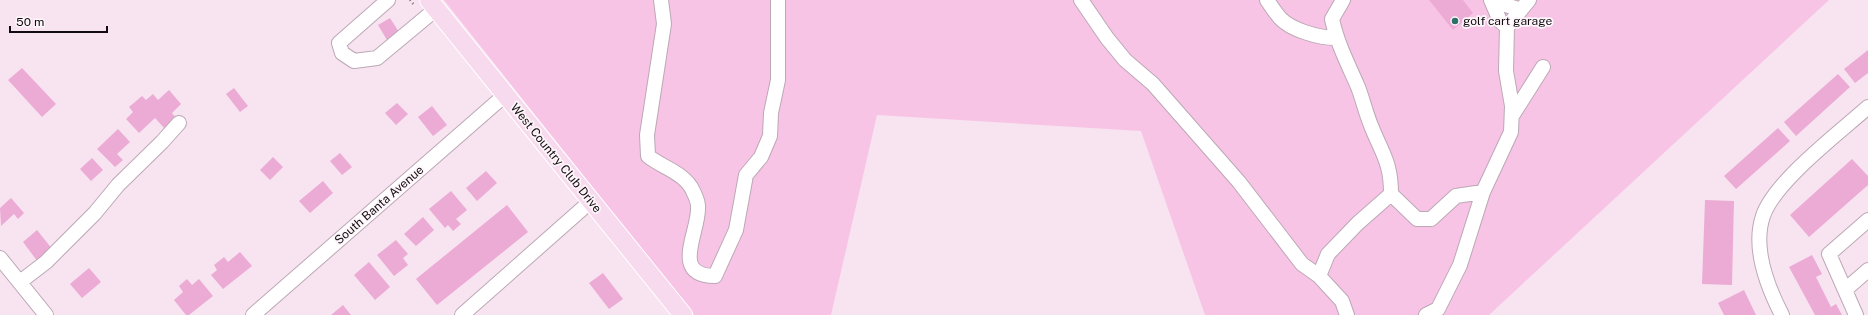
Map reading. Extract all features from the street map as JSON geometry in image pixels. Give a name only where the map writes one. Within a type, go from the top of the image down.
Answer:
[{"type":"main road","name":"West Country Club Drive","points":[[433,5],[683,315]]},
{"type":"street","points":[[388,0],[339,43],[342,53],[354,61],[377,58],[433,5]]},
{"type":"street","points":[[661,0],[664,24],[647,135],[648,156],[658,164],[684,177],[693,190],[698,205],[695,230],[689,251],[692,266],[703,276],[715,276],[736,230],[746,175],[761,157],[770,136],[771,113],[778,80],[778,0]]},
{"type":"street","points":[[1082,0],[1107,38],[1126,60],[1153,84],[1239,182],[1302,264],[1319,276],[1342,301],[1347,315]]},
{"type":"street","points":[[1267,0],[1281,19],[1310,35],[1322,38],[1336,38]]},
{"type":"street","points":[[1343,0],[1332,19],[1336,38],[1358,88],[1372,128],[1386,157],[1391,176],[1391,194],[1417,219],[1431,219],[1456,196],[1483,192]]},
{"type":"street","points":[[1491,0],[1525,5]]},
{"type":"street","points":[[1491,0],[1500,21],[1507,27]]},
{"type":"street","points":[[1426,315],[1438,309],[1460,266],[1483,192],[1511,132],[1512,106],[1506,70],[1507,27],[1525,5]]},
{"type":"street","points":[[1512,116],[1543,67]]},
{"type":"street","name":"South Banta Avenue","points":[[253,315],[505,95]]},
{"type":"street","points":[[1782,315],[1767,280],[1759,252],[1760,228],[1763,216],[1771,200],[1782,186],[1868,107]]},
{"type":"street","points":[[20,282],[46,262],[95,213],[118,185],[162,142],[179,123]]},
{"type":"street","points":[[1319,276],[1328,254],[1358,223],[1391,194]]},
{"type":"street","points":[[462,315],[591,201]]},
{"type":"street","points":[[1856,315],[1829,254],[1868,220]]},
{"type":"street","points":[[0,258],[46,315]]},
{"type":"street","points":[[1845,290],[1868,270]]},
{"type":"shaded area","points":[[444,0],[1829,0],[1489,315],[1205,315],[1141,131],[877,115],[831,315],[694,315]]},
{"type":"building","name":"golf cart garage","points":[[1429,0],[1463,0],[1473,13],[1453,30]]},
{"type":"building","points":[[390,18],[399,32],[387,40],[378,25]]},
{"type":"building","points":[[1868,50],[1868,73],[1855,83],[1844,69]]},
{"type":"building","points":[[22,68],[56,104],[42,117],[8,80]]},
{"type":"building","points":[[1838,74],[1850,87],[1796,136],[1784,122]]},
{"type":"building","points":[[234,88],[248,106],[240,112],[226,94]]},
{"type":"building","points":[[169,90],[181,104],[172,113],[176,118],[165,129],[155,118],[139,133],[126,119],[133,112],[129,107],[142,96],[146,100],[153,94],[158,100]]},
{"type":"building","points":[[397,103],[408,114],[396,125],[385,113]]},
{"type":"building","points":[[432,106],[447,125],[433,136],[418,117]]},
{"type":"building","points":[[1778,128],[1790,141],[1736,189],[1724,176]]},
{"type":"building","points":[[118,129],[130,142],[117,154],[123,160],[115,167],[97,149]]},
{"type":"building","points":[[340,153],[352,167],[342,175],[330,161]]},
{"type":"building","points":[[273,157],[283,167],[270,180],[260,170]]},
{"type":"building","points":[[92,158],[103,170],[91,181],[80,169]]},
{"type":"building","points":[[1852,159],[1868,176],[1868,185],[1809,237],[1790,215]]},
{"type":"building","points":[[486,171],[497,183],[477,201],[466,188]]},
{"type":"building","points":[[323,181],[333,193],[310,213],[299,201]]},
{"type":"building","points":[[451,191],[467,210],[456,219],[461,224],[453,231],[448,225],[445,228],[429,209]]},
{"type":"building","points":[[11,198],[24,213],[18,219],[14,214],[1,226],[0,208]]},
{"type":"building","points":[[1705,200],[1734,201],[1732,285],[1702,284]]},
{"type":"building","points":[[507,205],[528,232],[437,305],[416,279]]},
{"type":"building","points":[[423,217],[434,230],[416,246],[404,234]]},
{"type":"building","points":[[37,230],[53,250],[38,262],[23,242]]},
{"type":"building","points":[[396,240],[408,254],[403,258],[408,265],[394,276],[377,255]]},
{"type":"building","points":[[240,252],[252,266],[223,289],[211,275],[217,270],[214,265],[224,257],[228,262]]},
{"type":"building","points":[[1812,255],[1822,274],[1816,277],[1831,307],[1836,304],[1842,315],[1815,315],[1789,267]]},
{"type":"building","points":[[369,262],[390,287],[375,300],[354,275]]},
{"type":"building","points":[[89,268],[101,282],[82,298],[70,284]]},
{"type":"building","points":[[603,273],[623,299],[609,309],[589,283]]},
{"type":"building","points":[[187,279],[192,285],[199,279],[213,296],[189,315],[186,315],[174,300],[183,292],[179,286]]},
{"type":"building","points":[[1744,290],[1756,315],[1724,315],[1718,303]]},
{"type":"building","points":[[343,305],[351,315],[331,315]]},
{"type":"place","name":"golf cart garage","points":[[1455,21]]}]
